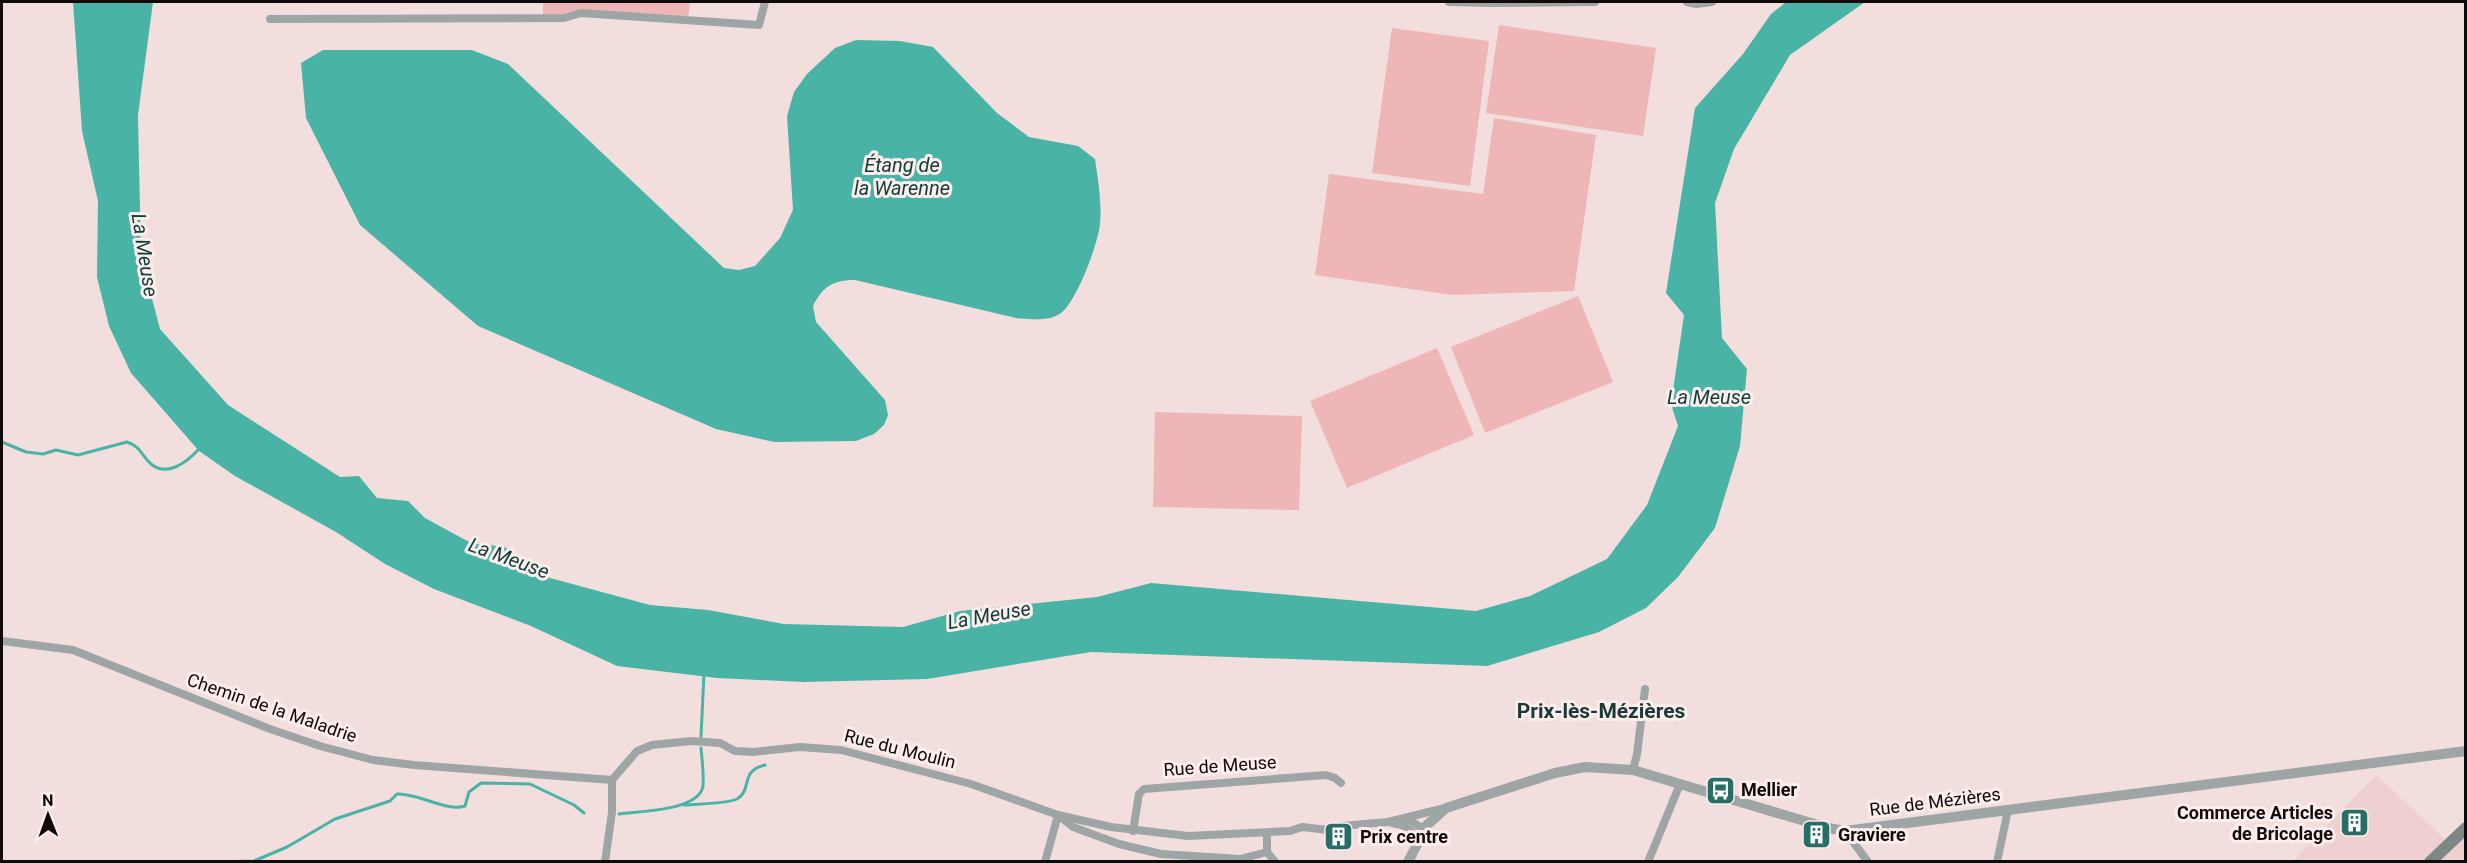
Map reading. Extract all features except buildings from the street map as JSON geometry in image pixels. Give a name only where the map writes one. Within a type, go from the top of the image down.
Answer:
[{"type":"main road","points":[[2430,861],[2466,828]]},
{"type":"street","points":[[270,19],[564,18],[581,13],[759,25],[765,2]]},
{"type":"street","points":[[1449,2],[1595,2]]},
{"type":"street","points":[[1687,2],[1696,4],[1712,2]]},
{"type":"street","name":"Chemin de la Maladrie","points":[[2,641],[72,650],[270,729],[320,746],[373,760],[612,780]]},
{"type":"street","points":[[1633,770],[1645,689]]},
{"type":"street","name":"Rue du Moulin","points":[[612,780],[637,751],[652,745],[691,741],[720,743],[735,751],[753,752],[800,747],[841,750],[971,784],[1058,815],[1133,831],[1200,836],[1290,831],[1302,827],[1329,830],[1342,826],[1388,822],[1446,808]]},
{"type":"street","name":"Rue de Mézières","points":[[1424,830],[1446,808],[1567,770],[1594,766],[1633,770],[1845,831],[2466,751]]},
{"type":"street","name":"Rue de Meuse","points":[[1133,831],[1139,794],[1144,789],[1326,775],[1341,783]]},
{"type":"street","points":[[605,861],[612,812],[612,780]]},
{"type":"street","points":[[1648,861],[1680,784]]},
{"type":"street","points":[[1997,861],[2008,810]]},
{"type":"street","points":[[1045,861],[1058,815]]},
{"type":"street","name":"Rue du Moulin","points":[[1058,815],[1073,827],[1119,844],[1161,854],[1240,859],[1267,852]]},
{"type":"street","points":[[1405,818],[1424,830],[1408,861]]},
{"type":"street","name":"Rue du Moulin","points":[[1388,822],[1424,830]]},
{"type":"street","points":[[1845,831],[1868,861]]},
{"type":"street","points":[[1267,833],[1267,852],[1275,861]]},
{"type":"shaded area","points":[[543,2],[690,2],[688,18],[543,15]]},
{"type":"shaded area","points":[[1499,25],[1656,48],[1643,136],[1486,113]]},
{"type":"shaded area","points":[[1392,28],[1489,41],[1470,186],[1372,173]]},
{"type":"shaded area","points":[[1494,118],[1596,135],[1574,291],[1452,295],[1315,275],[1329,174],[1483,194]]},
{"type":"shaded area","points":[[1578,296],[1613,382],[1485,433],[1451,347]]},
{"type":"shaded area","points":[[1437,348],[1474,435],[1347,488],[1310,401]]},
{"type":"shaded area","points":[[1155,412],[1302,416],[1299,510],[1153,507]]},
{"type":"shaded area","points":[[2376,775],[2445,839],[2465,820],[2465,861],[2292,862]]},
{"type":"water","name":"La Meuse","points":[[73,2],[153,2],[138,115],[141,257],[160,329],[228,405],[340,477],[359,476],[377,498],[408,501],[425,518],[471,543],[505,547],[539,575],[650,605],[708,610],[784,624],[903,627],[960,611],[1097,597],[1151,583],[1476,611],[1530,596],[1607,559],[1647,505],[1678,426],[1671,404],[1684,315],[1666,293],[1695,108],[1743,54],[1771,14],[1786,2],[1865,2],[1790,55],[1734,149],[1715,203],[1722,338],[1747,369],[1740,446],[1715,528],[1678,577],[1646,608],[1599,632],[1487,666],[1091,652],[927,679],[803,682],[717,678],[617,666],[531,626],[434,589],[385,564],[336,532],[235,476],[199,451],[131,373],[109,326],[97,277],[98,201],[82,131]]},
{"type":"water","name":"Étang de la Warenne","points":[[856,40],[900,41],[933,47],[997,113],[1029,137],[1078,146],[1095,159],[1100,224],[1086,272],[1074,297],[1061,313],[1051,318],[1016,318],[855,280],[841,281],[825,289],[813,306],[816,322],[885,400],[888,415],[884,425],[874,434],[856,441],[774,442],[716,429],[478,326],[360,225],[306,118],[301,63],[323,50],[472,50],[508,64],[724,268],[739,270],[755,266],[780,238],[793,210],[787,116],[794,92],[807,74],[835,48]]},
{"type":"waterway","points":[[2,442],[26,452],[43,454],[56,450],[78,455],[127,442],[137,448],[148,461],[161,469],[182,464],[199,449]]},
{"type":"waterway","points":[[701,737],[704,673]]},
{"type":"waterway","points":[[619,814],[680,805],[699,794],[703,786],[701,748]]},
{"type":"waterway","points":[[684,805],[719,803],[737,799],[742,795],[752,772],[765,765]]},
{"type":"waterway","points":[[205,862],[254,861],[287,847],[335,819],[390,801],[397,794],[414,796],[449,807],[465,806],[469,792],[481,783],[530,784],[574,805],[584,813]]},
{"type":"place","name":"Mellier","points":[[1720,790]]},
{"type":"place","name":"Commerce Articles de Bricolage","points":[[2354,823]]},
{"type":"place","name":"Graviere","points":[[1817,835]]},
{"type":"place","name":"Prix centre","points":[[1339,837]]},
{"type":"district","name":"Prix-lès-Mézières","points":[[1601,711]]}]
